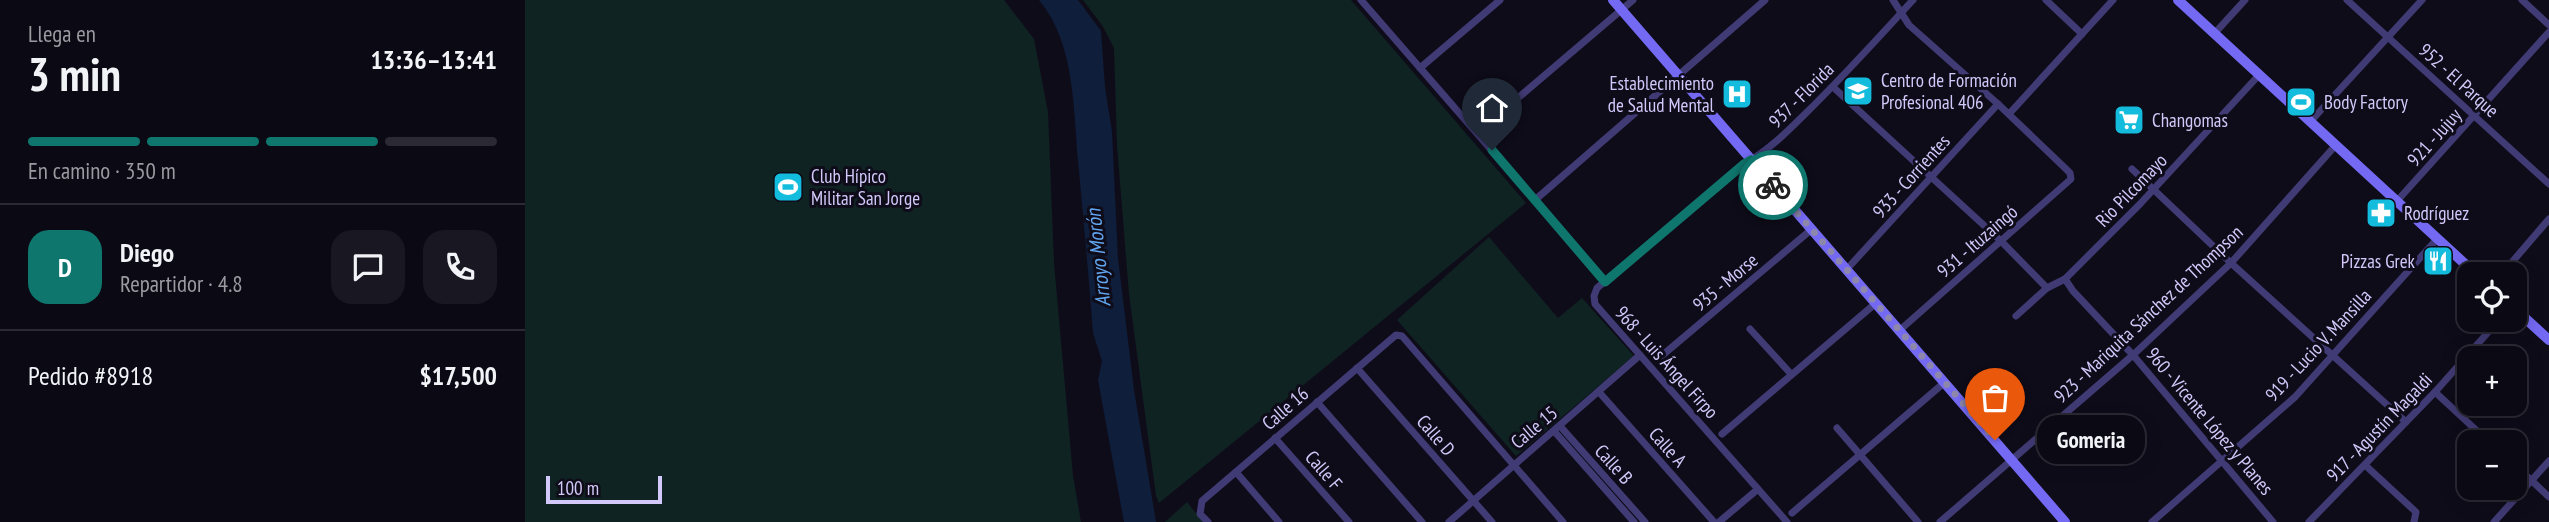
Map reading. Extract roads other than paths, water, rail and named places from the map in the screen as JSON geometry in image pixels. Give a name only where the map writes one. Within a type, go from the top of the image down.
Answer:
[{"type":"main road","points":[[1613,0],[2066,522]]},
{"type":"main road","points":[[2178,0],[2463,262]]},
{"type":"main road","points":[[2527,320],[2549,340]]},
{"type":"street","points":[[1420,68],[1500,0]]},
{"type":"street","points":[[1477,133],[1633,0]]},
{"type":"street","points":[[1535,200],[1765,0]]},
{"type":"street","points":[[1893,0],[1909,25],[2009,114],[2113,0]]},
{"type":"street","name":"937 - Florida","points":[[1605,282],[1744,164],[1787,132],[1833,87],[1913,0]]},
{"type":"street","points":[[2046,0],[2082,34]]},
{"type":"street","points":[[2214,33],[2245,0]]},
{"type":"street","name":"952 - El Parque","points":[[2347,0],[2549,184]]},
{"type":"street","points":[[2310,122],[2421,0]]},
{"type":"street","points":[[2522,0],[2549,24]]},
{"type":"street","name":"968 - Luis Ángel Firpo","points":[[1365,1],[1605,282],[1595,291],[1595,304],[1787,522]]},
{"type":"street","name":"921 - Jujuy","points":[[2397,201],[2549,32]]},
{"type":"street","name":"Rio Pilcomayo","points":[[2017,316],[2047,288],[2065,279],[2154,190],[2259,75]]},
{"type":"street","points":[[1833,87],[2001,241],[2047,288]]},
{"type":"street","name":"933 - Corrientes","points":[[1847,269],[1998,104]]},
{"type":"street","name":"931 - Ituzaingó","points":[[1900,330],[2071,179],[2070,173],[2009,114]]},
{"type":"street","name":"923 - Mariquita Sánchez de Thompson","points":[[1940,522],[2133,355],[2231,262],[2335,146]]},
{"type":"street","points":[[2132,169],[2406,422]]},
{"type":"street","points":[[2512,262],[2549,219]]},
{"type":"street","name":"935 - Morse","points":[[1658,359],[1812,229]]},
{"type":"street","name":"919 - Lucio V. Mansilla","points":[[2152,522],[2295,397],[2437,239]]},
{"type":"street","name":"960 - Vicente López y Planes","points":[[2065,279],[2133,355],[2273,522]]},
{"type":"street","points":[[1722,435],[1876,303]]},
{"type":"street","points":[[1750,328],[1791,374]]},
{"type":"street","name":"917 - Agustín Magaldi","points":[[2309,522],[2435,392],[2488,332]]},
{"type":"street","name":"Calle 16","points":[[1208,522],[1199,509],[1202,501],[1396,335],[1402,336],[1513,466]]},
{"type":"street","name":"Calle 15","points":[[1449,522],[1640,355]]},
{"type":"street","name":"Calle D","points":[[1357,368],[1492,522]]},
{"type":"street","points":[[1792,513],[1945,382]]},
{"type":"street","name":"Calle A","points":[[1599,392],[1717,522]]},
{"type":"street","points":[[2435,392],[2476,430]]},
{"type":"street","points":[[1317,402],[1422,522]]},
{"type":"street","points":[[1837,428],[1918,522]]},
{"type":"street","name":"Calle B","points":[[1557,429],[1635,522]]},
{"type":"street","name":"Calle B","points":[[1557,429],[1645,522]]},
{"type":"street","name":"Calle F","points":[[1275,438],[1349,522]]},
{"type":"street","points":[[2494,522],[2549,461]]},
{"type":"street","points":[[1513,466],[1563,522]]},
{"type":"street","points":[[2365,466],[2416,512],[2414,522]]},
{"type":"street","points":[[1236,472],[1279,522]]},
{"type":"street","points":[[2527,476],[2549,497]]},
{"type":"street","points":[[1717,522],[1758,489]]},
{"type":"water","name":"Arroyo Morón","points":[[1039,0],[1078,0],[1101,31],[1112,132],[1118,258],[1134,390],[1156,522],[1124,522],[1098,380],[1102,361],[1093,333],[1071,82],[1060,38]]},
{"type":"place","name":"Centro de Formación Profesional 406","points":[[1858,91]]},
{"type":"place","name":"Establecimiento de Salud Mental","points":[[1737,94]]},
{"type":"place","name":"Body Factory","points":[[2301,102]]},
{"type":"place","name":"Changomas","points":[[2129,120]]},
{"type":"place","name":"Club Hípico Militar San Jorge","points":[[788,187]]},
{"type":"place","name":"Rodríguez","points":[[2381,213]]},
{"type":"place","name":"Pizzas Grek","points":[[2438,261]]},
{"type":"place","name":"Gomeria","points":[[1995,440]]}]
